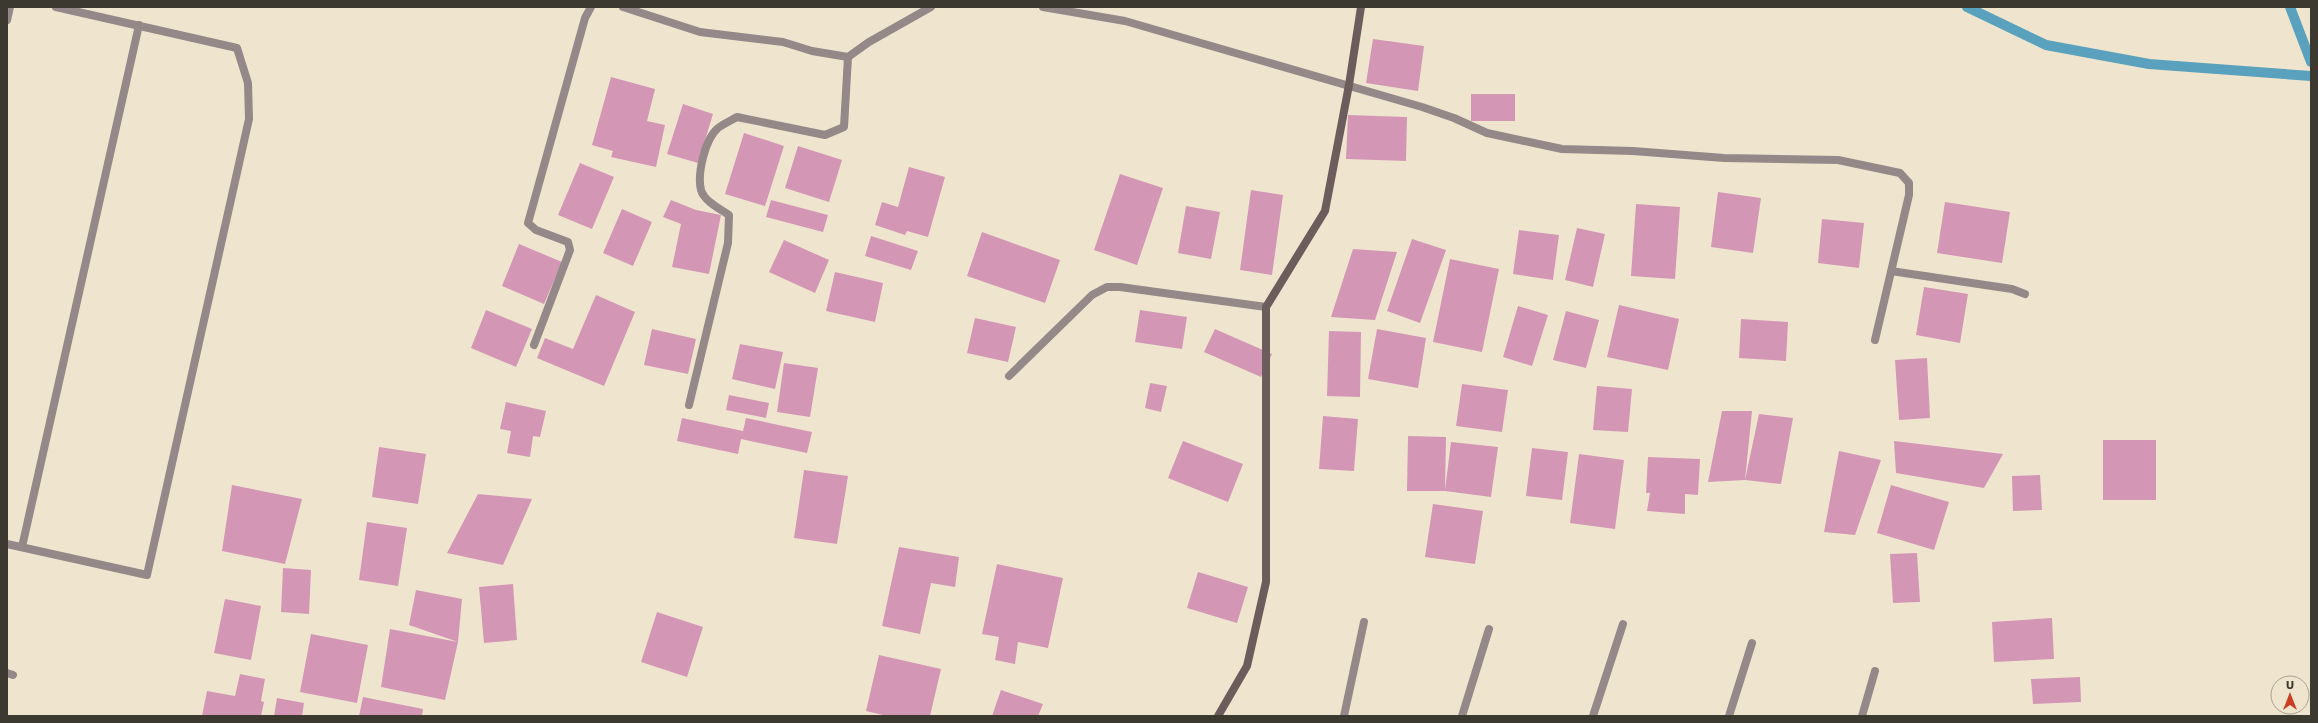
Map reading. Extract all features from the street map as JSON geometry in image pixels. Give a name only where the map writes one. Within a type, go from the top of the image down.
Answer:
[{"type":"street","points":[[7,20],[10,7]]},
{"type":"street","points":[[7,544],[148,575],[250,119],[248,83],[237,48],[56,7]]},
{"type":"street","points":[[534,345],[570,250],[568,242],[536,230],[528,223],[585,18],[591,7]]},
{"type":"street","points":[[623,7],[700,32],[783,42],[812,50],[848,57],[869,42],[931,7]]},
{"type":"street","points":[[1043,7],[1125,22],[1349,84],[1454,118],[1487,133],[1562,149],[1633,151],[1724,158],[1838,160],[1900,173],[1909,183],[1909,195],[1875,340]]},
{"type":"street","points":[[1218,716],[1247,666],[1266,582],[1266,307],[1325,211],[1349,84],[1361,7]]},
{"type":"street","points":[[22,547],[139,25]]},
{"type":"street","points":[[689,405],[728,243],[729,215],[710,202],[701,191],[701,171],[706,145],[717,129],[736,117],[825,136],[844,127],[848,57]]},
{"type":"street","points":[[1891,271],[2012,290],[2025,294]]},
{"type":"street","points":[[1009,376],[1092,296],[1107,287],[1120,287],[1266,307]]},
{"type":"street","points":[[1344,716],[1364,622]]},
{"type":"street","points":[[1593,716],[1623,624]]},
{"type":"street","points":[[1462,716],[1489,629]]},
{"type":"street","points":[[1729,716],[1752,643]]},
{"type":"street","points":[[1862,716],[1875,671]]},
{"type":"building","points":[[1373,39],[1424,46],[1418,91],[1366,83]]},
{"type":"building","points":[[611,77],[655,89],[647,121],[665,125],[656,167],[611,157],[613,151],[592,145]]},
{"type":"building","points":[[1471,94],[1515,94],[1515,121],[1471,121]]},
{"type":"building","points":[[683,104],[713,114],[698,163],[667,154]]},
{"type":"building","points":[[1348,115],[1407,117],[1406,161],[1346,159]]},
{"type":"building","points":[[744,133],[784,146],[765,206],[725,194]]},
{"type":"building","points":[[798,146],[842,160],[829,202],[785,188]]},
{"type":"building","points":[[580,163],[614,177],[592,229],[558,215]]},
{"type":"building","points":[[909,167],[945,177],[928,237],[907,231],[905,235],[875,225],[882,202],[898,207]]},
{"type":"building","points":[[1120,174],[1163,188],[1137,265],[1094,250]]},
{"type":"building","points":[[1251,190],[1283,195],[1272,275],[1240,270]]},
{"type":"building","points":[[1718,192],[1761,198],[1753,253],[1711,247]]},
{"type":"building","points":[[671,200],[696,210],[721,215],[709,274],[672,267],[681,224],[663,217]]},
{"type":"building","points":[[771,200],[828,215],[823,232],[766,217]]},
{"type":"building","points":[[1945,202],[2010,212],[2002,263],[1937,253]]},
{"type":"building","points":[[1636,204],[1680,207],[1675,279],[1631,276]]},
{"type":"building","points":[[1186,206],[1220,212],[1211,259],[1178,253]]},
{"type":"building","points":[[622,209],[652,222],[633,266],[603,253]]},
{"type":"building","points":[[1822,219],[1864,223],[1859,268],[1818,263]]},
{"type":"building","points":[[1577,228],[1605,234],[1593,287],[1565,280]]},
{"type":"building","points":[[1519,230],[1559,235],[1553,280],[1513,274]]},
{"type":"building","points":[[982,232],[1060,260],[1045,303],[967,276]]},
{"type":"building","points":[[871,236],[918,251],[911,270],[865,256]]},
{"type":"building","points":[[1412,239],[1446,250],[1420,323],[1387,311]]},
{"type":"building","points":[[784,240],[829,260],[815,293],[769,272]]},
{"type":"building","points":[[519,244],[562,262],[544,304],[502,286]]},
{"type":"building","points":[[1353,249],[1397,252],[1375,320],[1331,317]]},
{"type":"building","points":[[1450,259],[1499,269],[1482,352],[1433,342]]},
{"type":"building","points":[[835,272],[883,283],[875,322],[826,311]]},
{"type":"building","points":[[1924,287],[1968,294],[1960,343],[1916,335]]},
{"type":"building","points":[[596,295],[635,312],[604,386],[537,358],[545,338],[573,349]]},
{"type":"building","points":[[1619,305],[1679,319],[1668,370],[1607,357]]},
{"type":"building","points":[[1518,306],[1548,315],[1532,366],[1503,357]]},
{"type":"building","points":[[486,310],[532,329],[516,367],[471,348]]},
{"type":"building","points":[[1140,310],[1187,317],[1182,349],[1135,342]]},
{"type":"building","points":[[1566,311],[1599,320],[1586,368],[1553,360]]},
{"type":"building","points":[[975,318],[1016,327],[1008,362],[967,353]]},
{"type":"building","points":[[1741,319],[1788,322],[1786,361],[1739,358]]},
{"type":"building","points":[[652,329],[696,339],[688,374],[644,365]]},
{"type":"building","points":[[1215,329],[1272,354],[1261,377],[1204,352]]},
{"type":"building","points":[[1377,329],[1426,338],[1418,388],[1368,379]]},
{"type":"building","points":[[1329,331],[1361,332],[1360,397],[1327,396]]},
{"type":"building","points":[[740,344],[783,352],[775,389],[732,379]]},
{"type":"building","points":[[1927,358],[1930,418],[1899,420],[1895,360]]},
{"type":"building","points":[[784,363],[818,368],[810,417],[777,412]]},
{"type":"building","points":[[1150,383],[1167,386],[1161,412],[1145,408]]},
{"type":"building","points":[[1462,384],[1508,390],[1502,432],[1456,426]]},
{"type":"building","points":[[1597,386],[1632,389],[1628,432],[1593,430]]},
{"type":"building","points":[[729,395],[769,403],[766,418],[726,410]]},
{"type":"building","points":[[506,402],[546,411],[540,437],[533,436],[530,457],[507,453],[511,431],[500,429]]},
{"type":"building","points":[[1722,411],[1752,411],[1745,480],[1708,482]]},
{"type":"building","points":[[1759,414],[1793,418],[1781,484],[1745,480]]},
{"type":"building","points":[[1323,416],[1358,419],[1354,471],[1319,469]]},
{"type":"building","points":[[682,418],[743,431],[746,418],[812,432],[807,453],[741,439],[738,454],[677,441]]},
{"type":"building","points":[[1408,436],[1446,437],[1445,490],[1451,442],[1498,447],[1491,497],[1445,491],[1407,491]]},
{"type":"building","points":[[2103,440],[2156,440],[2156,500],[2103,500]]},
{"type":"building","points":[[1183,441],[1243,464],[1228,502],[1168,478]]},
{"type":"building","points":[[1894,441],[2003,454],[1984,488],[1896,473]]},
{"type":"building","points":[[379,447],[426,454],[418,504],[372,497]]},
{"type":"building","points":[[1532,448],[1568,452],[1562,500],[1526,496]]},
{"type":"building","points":[[1839,451],[1881,460],[1855,535],[1824,532]]},
{"type":"building","points":[[1579,454],[1624,460],[1615,529],[1570,523]]},
{"type":"building","points":[[1648,457],[1700,459],[1698,495],[1685,494],[1685,514],[1647,511],[1650,493],[1646,493]]},
{"type":"building","points":[[804,470],[848,476],[837,544],[794,538]]},
{"type":"building","points":[[2040,475],[2042,510],[2013,511],[2012,476]]},
{"type":"building","points":[[232,485],[302,499],[285,564],[222,551]]},
{"type":"building","points":[[1891,485],[1949,502],[1934,550],[1877,533]]},
{"type":"building","points":[[478,494],[532,499],[503,565],[447,553]]},
{"type":"building","points":[[1433,504],[1483,511],[1475,564],[1425,557]]},
{"type":"building","points":[[367,522],[407,528],[398,586],[359,580]]},
{"type":"building","points":[[899,547],[959,557],[955,587],[931,583],[920,634],[882,626]]},
{"type":"building","points":[[1917,553],[1920,602],[1893,603],[1890,554]]},
{"type":"building","points":[[997,564],[1063,578],[1048,648],[1018,642],[1015,664],[995,660],[999,637],[982,634]]},
{"type":"building","points":[[283,568],[311,570],[309,614],[281,612]]},
{"type":"building","points":[[1198,572],[1248,587],[1237,623],[1187,608]]},
{"type":"building","points":[[513,584],[517,640],[484,643],[479,587]]},
{"type":"building","points":[[416,590],[462,599],[458,642],[409,625]]},
{"type":"building","points":[[225,599],[261,606],[251,660],[214,653]]},
{"type":"building","points":[[657,612],[703,627],[687,677],[641,662]]},
{"type":"building","points":[[2052,618],[2054,659],[1994,662],[1992,622]]},
{"type":"building","points":[[390,629],[458,642],[445,700],[381,687]]},
{"type":"building","points":[[311,634],[368,645],[357,703],[300,692]]},
{"type":"building","points":[[879,655],[941,669],[930,716],[887,716],[866,711]]},
{"type":"building","points":[[240,674],[265,679],[261,701],[264,702],[261,716],[202,716],[207,691],[235,696]]},
{"type":"building","points":[[2080,677],[2081,702],[2033,704],[2031,679]]},
{"type":"building","points":[[1001,690],[1043,704],[1038,716],[992,716]]},
{"type":"building","points":[[363,697],[423,709],[422,716],[359,716]]},
{"type":"building","points":[[277,698],[304,703],[302,716],[274,716]]},
{"type":"waterway","points":[[1967,7],[2046,45],[2149,64],[2311,76]]},
{"type":"waterway","points":[[2290,7],[2311,62]]}]
